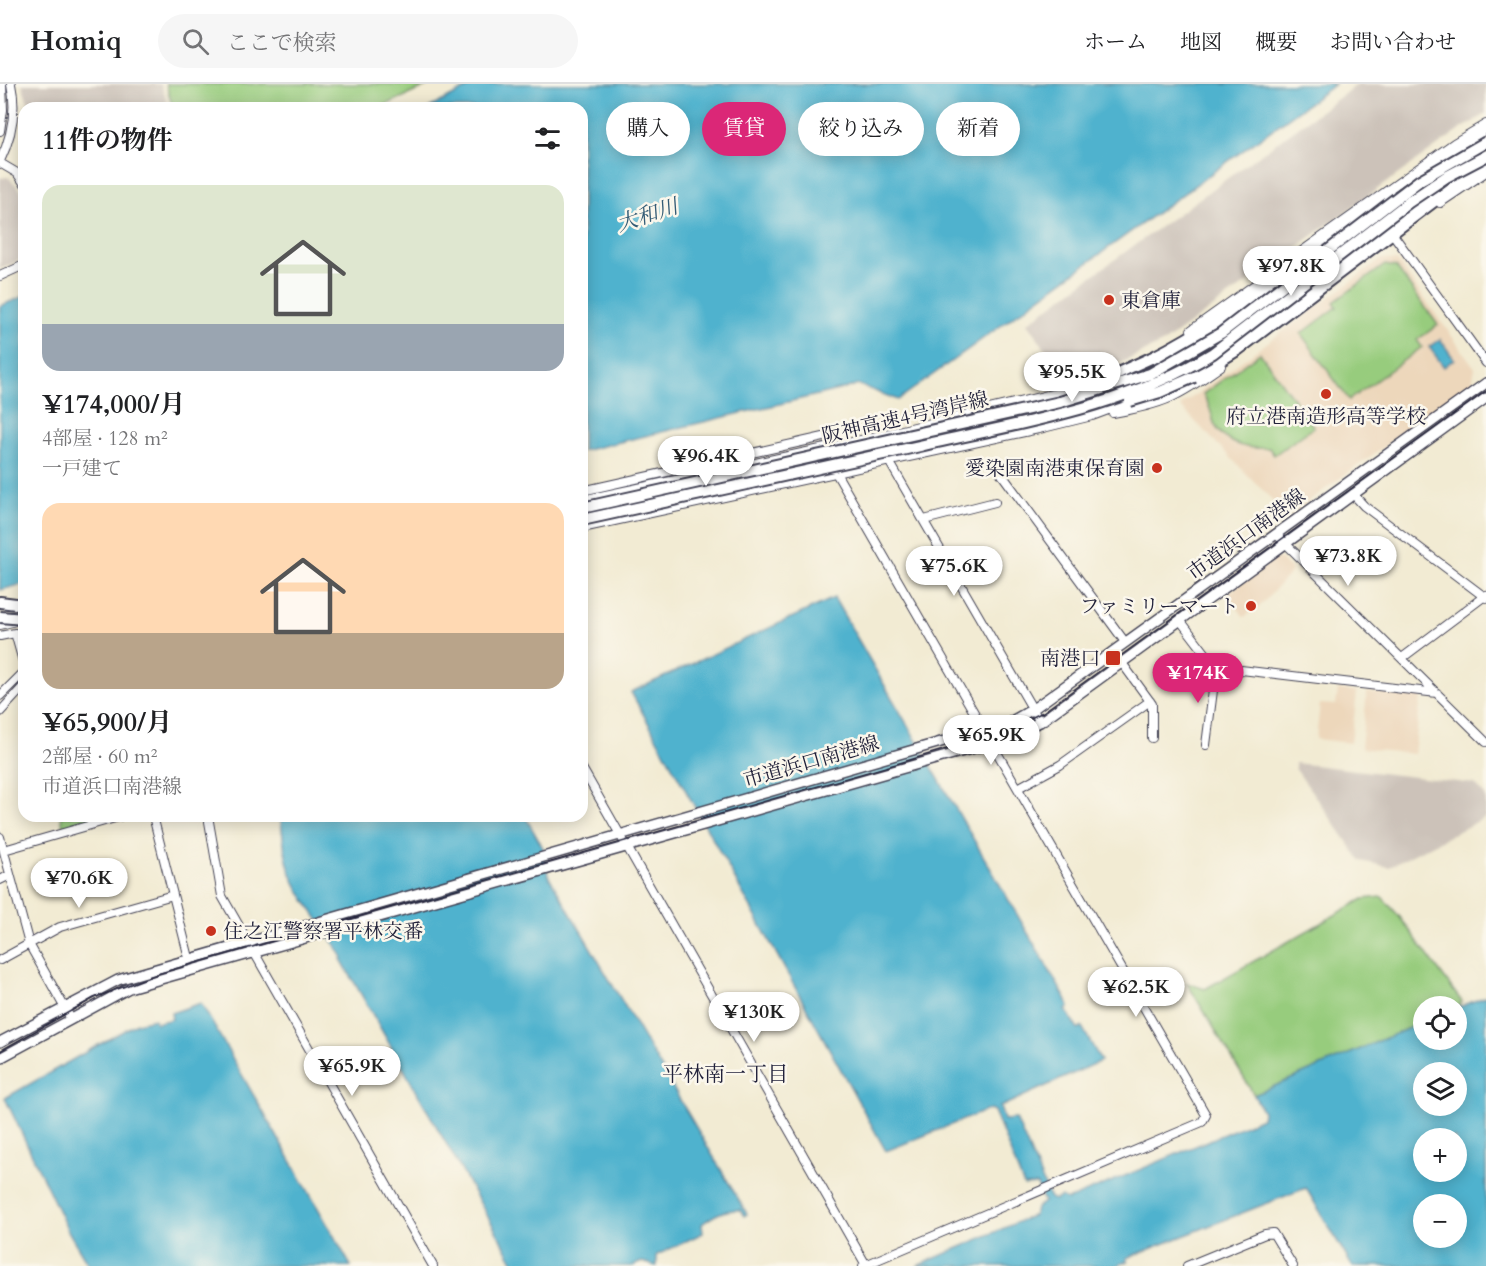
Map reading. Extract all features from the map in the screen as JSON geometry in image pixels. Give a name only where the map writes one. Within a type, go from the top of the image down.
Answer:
[{"type":"highway","name":"阪神高速4号湾岸線","points":[[588,507],[1109,389],[1150,374],[1185,356],[1221,333],[1420,180],[1486,142]]},
{"type":"highway","points":[[1024,423],[1133,400],[1194,377],[1239,349],[1459,184],[1486,159]]},
{"type":"highway","name":"阪神高速4号湾岸線","points":[[588,519],[1024,423],[1119,398],[1196,363],[1230,341],[1416,197],[1446,177],[1486,159]]},
{"type":"highway","points":[[1007,413],[1094,384],[1173,348],[1232,311],[1317,246],[1392,196]]},
{"type":"highway","points":[[0,602],[18,604]]},
{"type":"highway","points":[[0,617],[18,618]]},
{"type":"main road","name":"市道浜口南港線","points":[[0,1042],[118,980],[546,854],[985,731],[1010,722],[1033,709],[1486,382]]},
{"type":"main road","name":"市道浜口南港線","points":[[0,1058],[129,988],[992,743],[1040,722],[1486,398]]},
{"type":"street","points":[[0,131],[3,110],[2,84]]},
{"type":"street","points":[[11,84],[14,117],[11,134],[0,162],[18,176]]},
{"type":"street","points":[[969,415],[1102,376],[1168,345],[1454,143],[1486,124]]},
{"type":"street","points":[[588,499],[969,415],[1113,378],[1161,360],[1226,321],[1392,196],[1486,129]]},
{"type":"street","points":[[1092,416],[1159,390],[1206,365],[1387,228],[1486,159]]},
{"type":"street","points":[[588,527],[1092,416],[1149,407],[1180,394],[1486,172]]},
{"type":"street","points":[[1395,237],[1486,363]]},
{"type":"street","points":[[0,276],[18,268]]},
{"type":"street","points":[[588,490],[828,436]]},
{"type":"street","points":[[588,778],[865,1265],[1202,1122],[1206,1115],[836,473],[840,445]]},
{"type":"street","points":[[889,461],[1040,722]]},
{"type":"street","points":[[1000,472],[1125,642]]},
{"type":"street","points":[[1353,494],[1364,506],[1486,597],[1402,658]]},
{"type":"street","points":[[924,520],[995,502]]},
{"type":"street","points":[[1276,534],[1486,742]]},
{"type":"street","points":[[0,625],[18,620]]},
{"type":"street","points":[[1180,620],[1216,667],[1206,745]]},
{"type":"street","points":[[0,636],[15,633],[18,643]]},
{"type":"street","points":[[1122,663],[1152,704],[1152,738]]},
{"type":"street","points":[[1216,667],[1437,693]]},
{"type":"street","points":[[0,696],[18,678]]},
{"type":"street","points":[[0,712],[18,692]]},
{"type":"street","points":[[1018,788],[1059,765],[1150,701]]},
{"type":"street","points":[[3,850],[101,822]]},
{"type":"street","points":[[154,822],[189,958]]},
{"type":"street","points":[[209,822],[222,896],[433,1266]]},
{"type":"street","points":[[0,837],[29,944],[71,1019]]},
{"type":"street","points":[[0,880],[10,875]]},
{"type":"street","points":[[0,960],[60,927],[173,896]]},
{"type":"street","points":[[1187,1266],[1265,1234],[1273,1233],[1293,1266]]},
{"type":"shaded area","points":[[22,84],[161,84],[167,102],[28,102]]},
{"type":"shaded area","points":[[1358,84],[1486,84],[1486,114],[1461,129],[1166,341],[1123,362],[1067,380],[1027,323]]},
{"type":"shaded area","points":[[8,177],[18,188],[18,261],[0,269],[0,178]]},
{"type":"shaded area","name":"府立港南造形高等学校","points":[[1382,259],[1397,261],[1475,368],[1472,383],[1288,516],[1180,406]]},
{"type":"shaded area","points":[[1275,558],[1280,559],[1292,571],[1260,606],[1244,617],[1227,594]]},
{"type":"shaded area","points":[[1338,689],[1357,692],[1351,743],[1316,739],[1320,704],[1336,705]]},
{"type":"shaded area","points":[[1367,692],[1421,697],[1414,754],[1361,748]]},
{"type":"shaded area","points":[[1295,763],[1475,784],[1486,797],[1486,817],[1389,867],[1361,861],[1295,768]]},
{"type":"green space","points":[[166,84],[432,84],[392,102],[171,102]]},
{"type":"green space","points":[[1385,265],[1396,267],[1438,325],[1417,340],[1422,347],[1349,400],[1301,334],[1337,307],[1334,302]]},
{"type":"green space","points":[[1260,353],[1314,427],[1274,455],[1269,448],[1251,448],[1226,439],[1215,425],[1203,394]]},
{"type":"green space","points":[[62,822],[81,822],[63,827]]},
{"type":"green space","points":[[1382,897],[1399,916],[1458,996],[1413,996],[1413,1026],[1254,1095],[1187,983],[1205,989],[1363,899]]},
{"type":"water","name":"大和川","points":[[475,84],[1335,84],[898,400],[859,385],[588,450],[588,102],[440,102]]},
{"type":"water","points":[[18,298],[18,586],[0,590],[0,306]]},
{"type":"water","points":[[1440,339],[1454,359],[1444,367],[1429,347]]},
{"type":"water","points":[[834,598],[1066,999],[1069,1007],[1066,1010],[1078,1030],[1082,1027],[1101,1061],[1000,1107],[1004,1120],[1016,1119],[1050,1198],[1055,1200],[1061,1197],[1068,1200],[1262,1118],[1263,1112],[1254,1095],[1413,1026],[1413,1050],[1467,1050],[1467,1004],[1486,996],[1486,1266],[1352,1266],[1306,1188],[1127,1258],[1128,1261],[1116,1266],[917,1266],[1034,1215],[1036,1208],[1044,1202],[1037,1185],[1024,1186],[994,1111],[990,1109],[886,1151],[631,692]]},
{"type":"water","points":[[281,822],[528,822],[543,848],[548,875],[747,1214],[744,1216],[740,1210],[734,1210],[715,1215],[702,1224],[703,1233],[657,1255],[657,1266],[642,1262],[632,1266],[516,1266],[341,959],[343,958],[337,947],[295,882],[286,858]]},
{"type":"water","points":[[201,1003],[351,1266],[89,1266],[68,1231],[5,1098],[137,1023],[154,1019],[156,1023],[172,1019],[171,1013]]},
{"type":"tram line","points":[[0,1051],[94,998],[157,974],[1000,733],[1043,712],[1486,391]]},
{"type":"place","name":"東倉庫","points":[[1109,300]]},
{"type":"place","name":"府立港南造形高等学校","points":[[1326,394]]},
{"type":"place","name":"愛染園南港東保育園","points":[[1157,468]]},
{"type":"place","name":"ファミリーマート","points":[[1251,606]]},
{"type":"place","name":"南港口","points":[[1113,658]]},
{"type":"place","name":"住之江警察署平林交番","points":[[211,931]]},
{"type":"district","name":"平林南一丁目","points":[[725,1074]]}]
